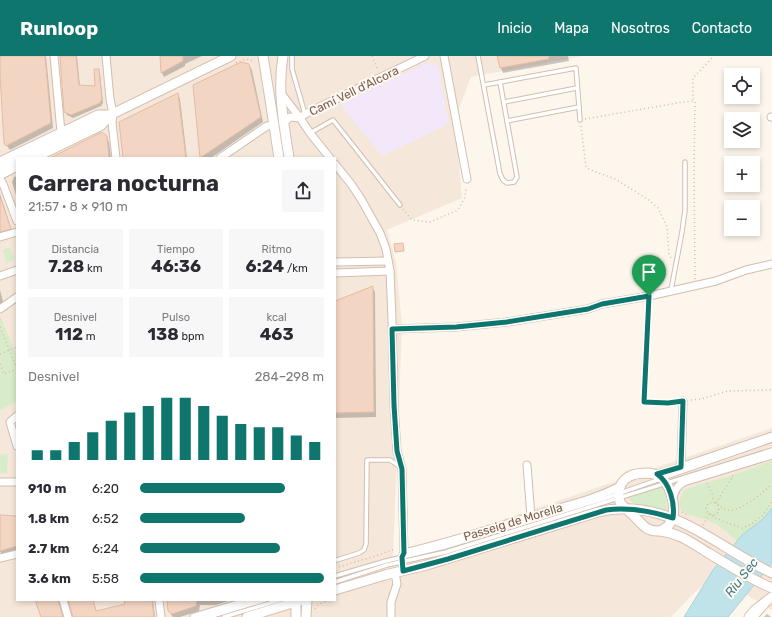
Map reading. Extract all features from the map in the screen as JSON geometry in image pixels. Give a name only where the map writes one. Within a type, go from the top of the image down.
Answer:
[{"type":"main road","points":[[24,157],[231,56]]},
{"type":"main road","points":[[283,56],[280,92],[289,157]]},
{"type":"main road","points":[[259,59],[274,125],[279,157]]},
{"type":"main road","points":[[0,168],[16,160]]},
{"type":"main road","points":[[660,531],[667,526],[673,518],[674,512],[672,500],[662,479],[643,473],[630,476],[623,482],[619,493],[622,505],[646,529],[682,537],[760,583],[772,592],[753,615]]},
{"type":"main road","name":"Passeig de Morella","points":[[336,590],[448,559],[598,512],[616,509],[646,511],[673,518],[691,526],[771,573]]},
{"type":"main road","points":[[247,617],[298,601],[296,617]]},
{"type":"main road","points":[[306,617],[307,601]]},
{"type":"street","points":[[54,56],[61,132]]},
{"type":"street","points":[[106,56],[113,114],[112,123],[116,157]]},
{"type":"street","name":"Camí Vell d'Alcora","points":[[283,123],[290,117],[303,116],[425,56]]},
{"type":"street","points":[[444,56],[467,179]]},
{"type":"street","points":[[280,92],[303,116],[310,133],[329,157]]},
{"type":"street","points":[[0,161],[98,114],[113,114]]},
{"type":"street","points":[[38,157],[102,126],[113,114]]},
{"type":"street","points":[[221,157],[267,126],[274,125]]},
{"type":"street","points":[[336,165],[361,199],[380,233],[390,271],[394,405],[393,456],[402,469],[403,557],[391,602],[391,617]]},
{"type":"street","points":[[16,168],[0,177],[16,218]]},
{"type":"street","points":[[0,237],[16,232]]},
{"type":"street","points":[[336,262],[388,261]]},
{"type":"street","points":[[392,329],[456,327],[507,322],[588,309],[602,304],[649,296],[716,281],[746,270],[772,264]]},
{"type":"street","points":[[0,276],[16,270]]},
{"type":"street","points":[[336,273],[390,271]]},
{"type":"street","points":[[0,309],[16,298]]},
{"type":"street","points":[[681,467],[683,401]]},
{"type":"street","points":[[16,417],[10,422],[16,443]]},
{"type":"street","points":[[662,479],[681,467],[772,436]]},
{"type":"street","points":[[672,500],[677,488],[684,482],[772,455]]},
{"type":"street","points":[[527,465],[531,517]]},
{"type":"street","points":[[0,482],[16,482]]},
{"type":"street","name":"Passeig de Morella","points":[[403,557],[601,494],[619,493]]},
{"type":"street","points":[[0,558],[16,554]]},
{"type":"street","points":[[63,601],[68,617]]},
{"type":"street","points":[[159,601],[161,617]]},
{"type":"street","points":[[194,617],[247,601]]},
{"type":"lane","points":[[292,56],[292,69],[303,116]]},
{"type":"lane","points":[[478,56],[500,174],[503,180],[507,183],[514,182],[517,177],[500,82]]},
{"type":"lane","points":[[484,85],[576,68],[580,120]]},
{"type":"lane","points":[[504,102],[578,88]]},
{"type":"lane","points":[[507,121],[579,107]]},
{"type":"lane","points":[[310,133],[333,120],[400,205]]},
{"type":"lane","points":[[671,290],[685,210],[685,162]]},
{"type":"lane","points":[[336,576],[386,561],[445,547],[619,493],[772,440]]},
{"type":"lane","points":[[662,479],[772,450]]},
{"type":"lane","points":[[336,560],[359,553],[364,550],[366,544],[367,460],[393,456],[402,469]]},
{"type":"lane","points":[[336,582],[387,565],[403,557]]},
{"type":"lane","points":[[209,617],[262,601]]},
{"type":"lane","points":[[224,617],[277,601]]},
{"type":"lane","points":[[753,615],[772,603]]},
{"type":"path","points":[[372,56],[382,77]]},
{"type":"path","points":[[695,285],[695,101],[693,99],[693,78],[714,56]]},
{"type":"path","points":[[230,66],[244,59],[259,59]]},
{"type":"path","points":[[676,268],[669,254],[667,227],[658,208],[649,200],[615,180],[586,167],[580,120],[695,101]]},
{"type":"path","points":[[400,205],[412,220],[430,222],[458,210],[465,197],[467,179]]},
{"type":"path","points":[[649,296],[644,402],[668,403],[701,399],[728,391],[772,390]]},
{"type":"path","points":[[0,327],[16,367]]},
{"type":"path","points":[[0,354],[16,347]]},
{"type":"path","points":[[0,364],[4,374],[16,369]]},
{"type":"path","points":[[716,503],[733,476],[729,474]]},
{"type":"path","points":[[706,481],[713,496],[713,502]]},
{"type":"path","points":[[772,484],[765,491],[738,509],[728,510],[713,502],[706,506],[706,511],[715,518],[742,528],[750,525],[762,516],[772,502]]},
{"type":"path","points":[[709,514],[715,515],[719,511],[718,505]]},
{"type":"path","points":[[679,508],[692,518]]},
{"type":"path","points":[[703,525],[709,514]]},
{"type":"path","points":[[314,611],[319,604],[327,601]]},
{"type":"shaded area","points":[[0,56],[583,56],[471,77],[455,119],[462,198],[387,230],[396,262],[402,326],[393,557],[772,428],[772,610],[714,575],[671,617],[0,617]]},
{"type":"shaded area","points":[[429,62],[438,66],[449,124],[382,156],[340,104]]},
{"type":"green space","points":[[10,247],[14,260],[7,263],[3,250]]},
{"type":"green space","points":[[0,316],[16,354],[16,402],[0,410]]},
{"type":"green space","points":[[0,454],[8,455],[7,473],[0,473]]},
{"type":"green space","points":[[772,461],[772,508],[763,519],[742,535],[737,541],[717,525],[682,510],[680,498],[685,489],[736,474]]},
{"type":"green space","points":[[662,487],[666,497],[667,512],[645,506],[634,505],[628,497]]},
{"type":"water","name":"Riu Sec","points":[[772,508],[772,563],[728,617],[684,617],[713,570],[742,535],[763,519]]},
{"type":"building","points":[[0,56],[45,56],[51,123],[6,146],[4,143]]},
{"type":"building","points":[[60,56],[76,56],[79,85],[95,86],[94,69],[99,69],[102,99],[100,103],[71,115],[64,112]]},
{"type":"building","points":[[160,56],[183,56],[183,61],[161,73]]},
{"type":"building","points":[[497,56],[549,56],[549,59],[500,68]]},
{"type":"building","points":[[241,62],[249,64],[261,117],[200,157],[193,85]]},
{"type":"building","points":[[178,93],[186,157],[123,157],[119,122]]},
{"type":"building","points":[[102,132],[107,136],[109,157],[52,157]]},
{"type":"building","points":[[0,199],[11,229],[0,232]]},
{"type":"building","points":[[403,243],[404,251],[395,252],[394,244]]},
{"type":"building","points":[[373,286],[374,412],[336,413],[336,301]]},
{"type":"building","points":[[0,515],[16,516],[16,546],[0,551]]},
{"type":"building","points":[[35,601],[58,601],[63,617],[41,617]]},
{"type":"building","points":[[68,601],[93,601],[96,611],[125,604],[124,601],[152,601],[154,617],[73,617]]},
{"type":"building","points":[[167,601],[197,601],[196,606],[172,614],[168,611]]},
{"type":"route","points":[[649,296],[644,402],[668,403],[683,401],[681,467],[657,474],[666,483],[669,491],[674,512],[673,518],[646,511],[626,509],[606,510],[448,559],[403,571],[402,469],[397,451],[392,329],[456,327],[507,322],[588,309],[602,304],[649,296]]}]
